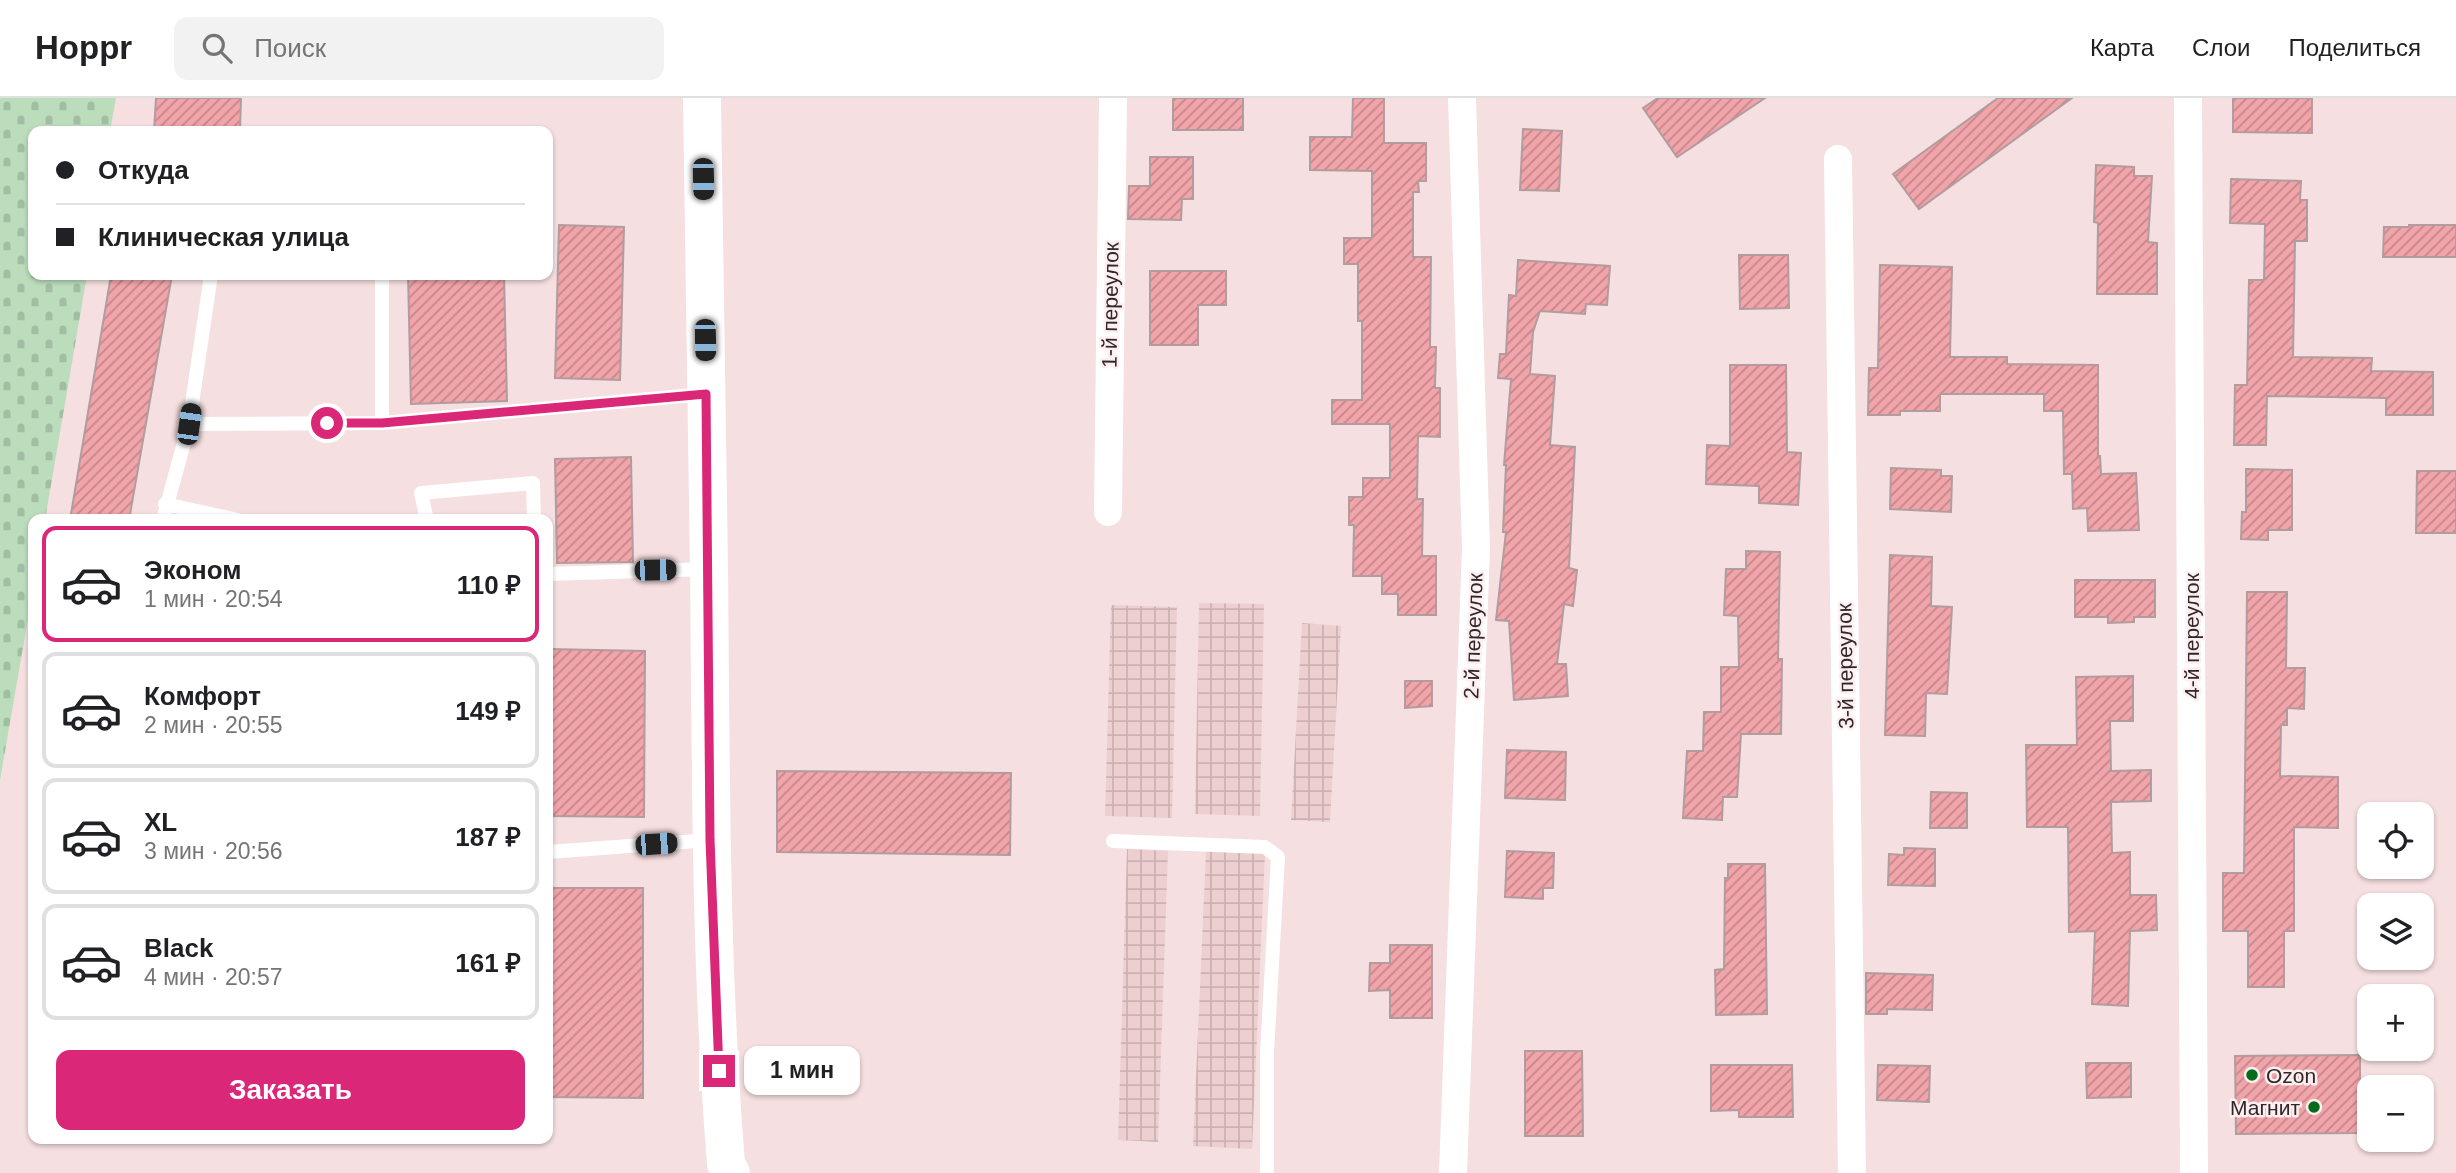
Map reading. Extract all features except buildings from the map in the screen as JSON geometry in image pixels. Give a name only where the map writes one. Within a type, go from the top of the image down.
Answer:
[{"type":"main road","points":[[702,98],[710,840],[720,1096],[726,1164],[731,1173]]},
{"type":"street","name":"1-й переулок","points":[[1108,512],[1113,98]]},
{"type":"street","name":"2-й переулок","points":[[1453,1173],[1476,548],[1462,98]]},
{"type":"street","name":"4-й переулок","points":[[2188,98],[2194,1173]]},
{"type":"street","name":"3-й переулок","points":[[1838,159],[1852,1173]]},
{"type":"lane","points":[[164,514],[189,424],[210,280]]},
{"type":"lane","points":[[382,280],[382,423]]},
{"type":"lane","points":[[189,424],[382,423],[706,394]]},
{"type":"lane","points":[[426,514],[421,493],[533,483],[534,514]]},
{"type":"lane","points":[[166,503],[213,514]]},
{"type":"lane","points":[[553,574],[709,569]]},
{"type":"lane","points":[[553,852],[710,840]]},
{"type":"lane","points":[[1113,841],[1265,847],[1278,857],[1267,1054],[1267,1173]]},
{"type":"shaded area","points":[[1199,603],[1264,604],[1260,816],[1195,814]]},
{"type":"shaded area","points":[[1111,605],[1177,607],[1172,818],[1105,816]]},
{"type":"shaded area","points":[[1302,623],[1341,626],[1330,822],[1291,820]]},
{"type":"shaded area","points":[[1127,849],[1168,851],[1158,1142],[1118,1140]]},
{"type":"shaded area","points":[[1206,851],[1265,853],[1252,1149],[1193,1146]]},
{"type":"green space","points":[[0,98],[116,98],[111,126],[28,126],[28,280],[86,280],[46,514],[28,514],[28,619],[0,780]]},
{"type":"place","name":"Ozon","points":[[2252,1075]]},
{"type":"place","name":"Магнит","points":[[2314,1107]]},
{"type":"route","points":[[327,423],[382,423],[706,394],[710,840],[719,1071]]}]
